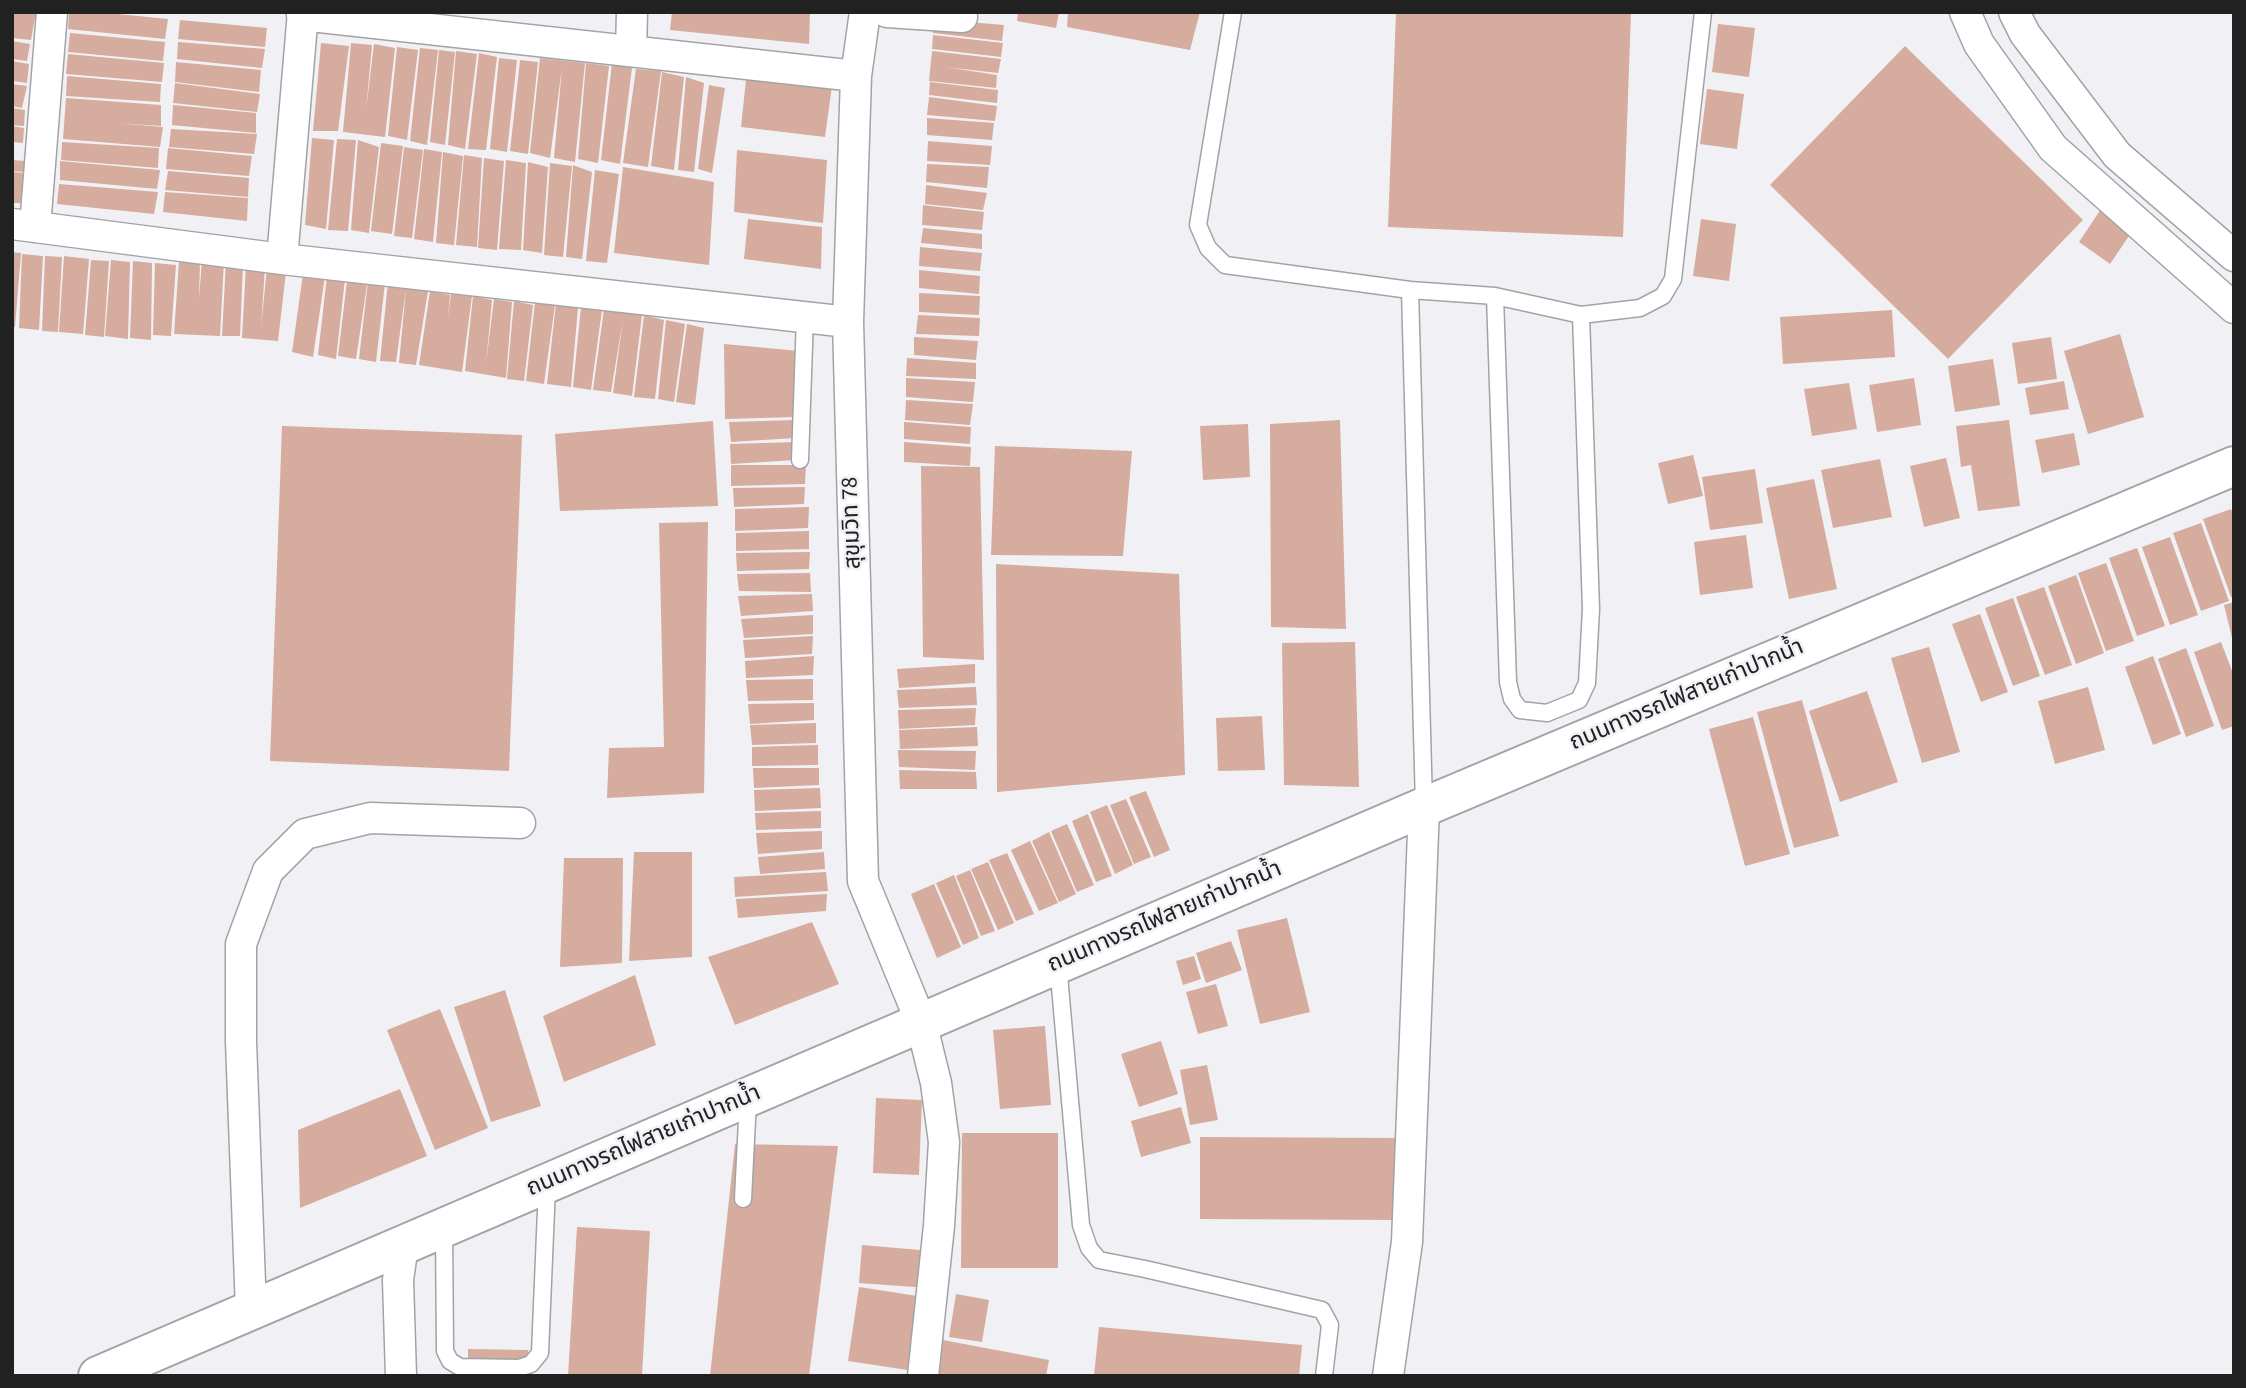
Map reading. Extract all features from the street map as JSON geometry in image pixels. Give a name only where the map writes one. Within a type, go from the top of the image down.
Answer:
[{"type":"main road","name":"ถนนทางรถไฟสายเก่าปากน้ำ","points":[[98,1376],[1424,807],[2234,466]]},
{"type":"street","points":[[52,12],[24,226],[282,259],[848,322]]},
{"type":"street","points":[[631,51],[632,12]]},
{"type":"street","name":"สุขุมวิท 78","points":[[865,12],[856,76],[848,322],[863,881],[921,1022],[936,1083],[944,1142],[939,1226],[923,1376]]},
{"type":"street","points":[[887,12],[962,17]]},
{"type":"street","points":[[1965,12],[1979,44],[2053,148],[2234,307]]},
{"type":"street","points":[[2014,12],[2025,34],[2117,155],[2234,256]]},
{"type":"street","points":[[282,259],[303,13],[856,76]]},
{"type":"street","points":[[2110,197],[2135,171]]},
{"type":"street","points":[[1388,1376],[1406,1242],[1424,807]]},
{"type":"street","points":[[251,1310],[241,944],[268,871],[305,834],[370,818],[520,823]]},
{"type":"street","points":[[401,1376],[398,1280],[403,1245]]},
{"type":"lane","points":[[1233,12],[1198,225],[1208,248],[1225,265],[1410,290],[1495,296],[1581,315],[1640,309],[1663,296],[1673,279],[1703,12]]},
{"type":"lane","points":[[1410,290],[1424,807]]},
{"type":"lane","points":[[1495,296],[1508,682],[1512,699],[1520,710],[1547,713],[1580,700],[1587,683],[1591,609],[1581,315]]},
{"type":"lane","points":[[800,460],[805,317]]},
{"type":"lane","points":[[1058,964],[1081,1225],[1089,1248],[1099,1260],[1322,1310],[1330,1325],[1324,1376]]},
{"type":"lane","points":[[743,1199],[748,1097]]},
{"type":"lane","points":[[444,1227],[445,1351],[450,1361],[460,1367],[519,1368],[531,1364],[540,1353],[547,1183]]},
{"type":"building","points":[[12,12],[36,12],[31,40],[12,38]]},
{"type":"building","points":[[69,12],[168,19],[165,39],[68,29]]},
{"type":"building","points":[[672,12],[810,13],[809,44],[670,30]]},
{"type":"building","points":[[1018,12],[1059,12],[1056,28],[1017,21]]},
{"type":"building","points":[[1068,12],[1200,12],[1190,50],[1067,27]]},
{"type":"building","points":[[1396,12],[1631,12],[1623,237],[1388,227]]},
{"type":"building","points":[[934,19],[1004,25],[1002,41],[933,33]]},
{"type":"building","points":[[180,20],[267,28],[265,47],[178,39]]},
{"type":"building","points":[[1718,24],[1755,28],[1749,77],[1712,72]]},
{"type":"building","points":[[70,33],[165,42],[163,61],[68,52]]},
{"type":"building","points":[[933,35],[1003,43],[1001,57],[932,49]]},
{"type":"building","points":[[12,41],[30,44],[27,61],[12,59]]},
{"type":"building","points":[[178,42],[265,49],[262,68],[177,59]]},
{"type":"building","points":[[321,43],[349,46],[338,131],[313,131]]},
{"type":"building","points":[[351,43],[372,45],[366,110],[374,44],[395,48],[385,137],[343,132]]},
{"type":"building","points":[[1905,46],[2083,220],[1948,359],[1770,185]]},
{"type":"building","points":[[397,47],[418,50],[407,140],[388,136]]},
{"type":"building","points":[[420,48],[438,50],[427,145],[410,141]]},
{"type":"building","points":[[439,50],[455,52],[445,145],[430,142]]},
{"type":"building","points":[[456,51],[477,54],[465,149],[448,145]]},
{"type":"building","points":[[932,51],[1001,59],[998,73],[945,67],[997,75],[996,88],[929,81]]},
{"type":"building","points":[[479,53],[497,57],[486,150],[468,149]]},
{"type":"building","points":[[68,54],[164,63],[162,82],[66,74]]},
{"type":"building","points":[[499,58],[517,60],[507,152],[490,149]]},
{"type":"building","points":[[540,58],[585,63],[575,162],[554,158],[562,68],[550,158],[530,153]]},
{"type":"building","points":[[520,60],[538,62],[528,154],[510,151]]},
{"type":"building","points":[[12,61],[29,64],[27,83],[12,81]]},
{"type":"building","points":[[176,62],[261,70],[259,92],[175,82]]},
{"type":"building","points":[[586,63],[609,66],[598,163],[578,159]]},
{"type":"building","points":[[612,63],[632,68],[620,164],[601,160]]},
{"type":"building","points":[[636,69],[661,71],[648,167],[623,163]]},
{"type":"building","points":[[662,72],[684,77],[674,170],[651,166]]},
{"type":"building","points":[[67,76],[161,84],[160,102],[66,96]]},
{"type":"building","points":[[686,77],[704,83],[694,172],[678,170]]},
{"type":"building","points":[[746,80],[832,86],[825,137],[741,127]]},
{"type":"building","points":[[930,82],[998,90],[997,103],[929,95]]},
{"type":"building","points":[[175,83],[260,94],[257,112],[173,103]]},
{"type":"building","points":[[12,84],[27,86],[22,108],[12,106]]},
{"type":"building","points":[[709,85],[725,88],[712,173],[698,169]]},
{"type":"building","points":[[1707,89],[1744,94],[1737,149],[1700,144]]},
{"type":"building","points":[[929,97],[997,106],[995,121],[927,115]]},
{"type":"building","points":[[66,98],[161,105],[161,126],[117,123],[163,127],[160,147],[63,139]]},
{"type":"building","points":[[173,105],[256,113],[256,133],[172,125]]},
{"type":"building","points":[[12,108],[25,110],[24,126],[12,125]]},
{"type":"building","points":[[927,118],[994,123],[992,140],[927,135]]},
{"type":"building","points":[[12,126],[24,128],[23,143],[12,142]]},
{"type":"building","points":[[171,129],[257,134],[254,154],[169,147]]},
{"type":"building","points":[[312,138],[334,140],[326,229],[305,225]]},
{"type":"building","points":[[337,139],[356,140],[348,231],[328,230]]},
{"type":"building","points":[[358,140],[379,147],[369,233],[351,230]]},
{"type":"building","points":[[928,141],[992,146],[990,165],[927,161]]},
{"type":"building","points":[[62,142],[159,148],[158,168],[61,160]]},
{"type":"building","points":[[381,143],[403,146],[392,234],[371,231]]},
{"type":"building","points":[[404,147],[423,150],[412,238],[394,236]]},
{"type":"building","points":[[168,148],[252,156],[249,176],[166,169]]},
{"type":"building","points":[[424,149],[442,152],[433,242],[414,239]]},
{"type":"building","points":[[737,150],[827,160],[823,223],[734,212]]},
{"type":"building","points":[[443,152],[463,156],[454,245],[436,243]]},
{"type":"building","points":[[464,155],[482,158],[477,247],[456,245]]},
{"type":"building","points":[[484,158],[504,161],[497,250],[478,248]]},
{"type":"building","points":[[12,160],[25,161],[24,172],[12,171]]},
{"type":"building","points":[[506,160],[526,163],[521,250],[499,249]]},
{"type":"building","points":[[60,161],[160,170],[157,189],[60,180]]},
{"type":"building","points":[[528,162],[548,167],[542,253],[523,250]]},
{"type":"building","points":[[550,163],[572,166],[563,257],[544,255]]},
{"type":"building","points":[[927,164],[989,167],[987,188],[926,182]]},
{"type":"building","points":[[573,165],[592,172],[582,259],[566,257]]},
{"type":"building","points":[[623,167],[714,182],[709,265],[614,253]]},
{"type":"building","points":[[595,170],[619,174],[607,263],[586,261]]},
{"type":"building","points":[[168,171],[249,178],[248,197],[165,190]]},
{"type":"building","points":[[12,172],[25,173],[22,203],[12,203]]},
{"type":"building","points":[[59,184],[158,192],[154,214],[57,204]]},
{"type":"building","points":[[926,185],[987,193],[983,210],[925,204]]},
{"type":"building","points":[[165,192],[248,198],[247,221],[163,212]]},
{"type":"building","points":[[923,205],[984,212],[982,230],[922,225]]},
{"type":"building","points":[[2101,209],[2133,230],[2110,264],[2079,242]]},
{"type":"building","points":[[748,219],[822,227],[821,269],[744,259]]},
{"type":"building","points":[[1701,219],[1736,224],[1729,281],[1693,276]]},
{"type":"building","points":[[923,228],[982,234],[982,249],[921,243]]},
{"type":"building","points":[[920,247],[982,253],[980,271],[919,266]]},
{"type":"building","points":[[12,252],[21,253],[15,327],[12,327]]},
{"type":"building","points":[[22,254],[43,256],[39,330],[19,328]]},
{"type":"building","points":[[45,256],[62,257],[58,332],[42,331]]},
{"type":"building","points":[[64,256],[89,259],[83,334],[59,332]]},
{"type":"building","points":[[202,259],[224,261],[220,336],[174,334],[179,261],[200,262],[199,300]]},
{"type":"building","points":[[91,260],[109,261],[104,337],[85,335]]},
{"type":"building","points":[[111,260],[130,262],[128,339],[105,336]]},
{"type":"building","points":[[226,260],[243,264],[240,336],[222,336]]},
{"type":"building","points":[[133,261],[152,263],[151,340],[130,338]]},
{"type":"building","points":[[155,263],[176,265],[171,336],[153,335]]},
{"type":"building","points":[[246,265],[265,267],[261,328],[267,267],[286,272],[278,341],[242,338]]},
{"type":"building","points":[[919,270],[980,276],[979,294],[919,288]]},
{"type":"building","points":[[303,274],[325,276],[313,357],[292,352]]},
{"type":"building","points":[[327,276],[345,279],[336,359],[318,355]]},
{"type":"building","points":[[347,281],[367,285],[356,359],[338,356]]},
{"type":"building","points":[[368,281],[385,283],[376,362],[359,359]]},
{"type":"building","points":[[388,282],[428,291],[416,365],[399,363],[406,289],[396,362],[380,361]]},
{"type":"building","points":[[430,291],[450,295],[448,318],[451,294],[472,296],[462,372],[419,365]]},
{"type":"building","points":[[919,293],[980,296],[979,315],[919,312]]},
{"type":"building","points":[[473,296],[492,300],[486,364],[494,299],[512,302],[506,378],[465,371]]},
{"type":"building","points":[[514,301],[533,305],[524,381],[507,379]]},
{"type":"building","points":[[535,302],[555,305],[544,384],[526,381]]},
{"type":"building","points":[[556,303],[578,308],[571,387],[547,384]]},
{"type":"building","points":[[581,307],[602,310],[591,390],[573,387]]},
{"type":"building","points":[[604,309],[642,315],[632,396],[613,393],[623,319],[611,392],[593,390]]},
{"type":"building","points":[[1892,310],[1895,357],[1783,364],[1780,317]]},
{"type":"building","points":[[644,315],[664,320],[655,399],[634,397]]},
{"type":"building","points":[[918,315],[980,318],[979,336],[916,334]]},
{"type":"building","points":[[666,320],[685,324],[674,402],[658,399]]},
{"type":"building","points":[[687,324],[704,328],[695,405],[676,402]]},
{"type":"building","points":[[2120,334],[2144,417],[2088,434],[2064,351]]},
{"type":"building","points":[[914,337],[978,341],[976,360],[914,355]]},
{"type":"building","points":[[2051,337],[2057,379],[2018,384],[2012,343]]},
{"type":"building","points":[[724,344],[799,351],[796,417],[725,419]]},
{"type":"building","points":[[907,358],[976,363],[976,379],[906,376]]},
{"type":"building","points":[[1993,359],[2000,405],[1955,412],[1948,366]]},
{"type":"building","points":[[906,378],[975,382],[973,402],[906,397]]},
{"type":"building","points":[[1914,378],[1921,425],[1877,432],[1869,385]]},
{"type":"building","points":[[2064,381],[2069,409],[2030,415],[2025,388]]},
{"type":"building","points":[[1849,383],[1857,429],[1812,436],[1804,389]]},
{"type":"building","points":[[906,400],[973,404],[970,425],[905,420]]},
{"type":"building","points":[[795,420],[795,438],[731,442],[729,422]]},
{"type":"building","points":[[1340,420],[1346,629],[1271,627],[1270,424]]},
{"type":"building","points":[[2009,420],[2020,506],[1978,511],[1971,465],[1961,467],[1956,426]]},
{"type":"building","points":[[713,421],[718,506],[560,511],[555,434]]},
{"type":"building","points":[[904,422],[971,427],[970,444],[904,439]]},
{"type":"building","points":[[1248,424],[1250,477],[1203,480],[1200,426]]},
{"type":"building","points":[[282,426],[522,435],[509,771],[270,761]]},
{"type":"building","points":[[2074,433],[2080,465],[2042,473],[2035,440]]},
{"type":"building","points":[[796,442],[796,460],[731,464],[730,444]]},
{"type":"building","points":[[904,442],[971,447],[970,466],[904,462]]},
{"type":"building","points":[[995,446],[1132,451],[1123,556],[991,555]]},
{"type":"building","points":[[1693,455],[1703,496],[1668,504],[1658,463]]},
{"type":"building","points":[[1946,458],[1960,518],[1924,527],[1910,466]]},
{"type":"building","points":[[1880,459],[1892,517],[1833,528],[1821,470]]},
{"type":"building","points":[[731,465],[806,465],[805,484],[731,486]]},
{"type":"building","points":[[921,466],[980,467],[984,660],[923,657]]},
{"type":"building","points":[[1755,469],[1763,523],[1710,530],[1702,477]]},
{"type":"building","points":[[1814,479],[1837,589],[1789,599],[1766,488]]},
{"type":"building","points":[[805,487],[804,504],[734,507],[733,488]]},
{"type":"building","points":[[809,507],[808,528],[735,531],[735,509]]},
{"type":"building","points":[[2231,509],[2234,517],[2234,596],[2231,597],[2203,519]]},
{"type":"building","points":[[708,522],[704,793],[607,798],[609,748],[664,747],[659,523]]},
{"type":"building","points":[[2201,523],[2229,601],[2201,611],[2173,533]]},
{"type":"building","points":[[809,531],[809,549],[736,551],[736,533]]},
{"type":"building","points":[[1746,535],[1753,588],[1700,595],[1694,542]]},
{"type":"building","points":[[2170,537],[2198,615],[2170,625],[2142,547]]},
{"type":"building","points":[[2137,548],[2165,626],[2137,636],[2109,558]]},
{"type":"building","points":[[810,552],[809,569],[737,571],[736,553]]},
{"type":"building","points":[[2106,563],[2134,641],[2106,651],[2078,573]]},
{"type":"building","points":[[996,564],[1179,574],[1185,775],[997,792]]},
{"type":"building","points":[[810,573],[811,592],[739,591],[737,574]]},
{"type":"building","points":[[2076,575],[2104,653],[2076,664],[2048,586]]},
{"type":"building","points":[[2044,587],[2072,665],[2045,675],[2016,597]]},
{"type":"building","points":[[812,594],[813,611],[741,616],[738,596]]},
{"type":"building","points":[[2013,598],[2040,676],[2013,686],[1985,608]]},
{"type":"building","points":[[2234,602],[2234,642],[2233,642],[2224,605]]},
{"type":"building","points":[[1980,614],[2008,692],[1981,702],[1952,624]]},
{"type":"building","points":[[813,615],[813,634],[744,638],[741,619]]},
{"type":"building","points":[[813,636],[812,654],[745,658],[743,640]]},
{"type":"building","points":[[1355,642],[1359,787],[1284,785],[1282,643]]},
{"type":"building","points":[[2221,642],[2234,676],[2234,726],[2222,730],[2194,652]]},
{"type":"building","points":[[1929,647],[1960,752],[1922,763],[1891,658]]},
{"type":"building","points":[[2186,648],[2214,726],[2186,737],[2158,659]]},
{"type":"building","points":[[814,656],[813,675],[746,678],[745,661]]},
{"type":"building","points":[[2153,656],[2181,734],[2153,745],[2125,667]]},
{"type":"building","points":[[975,664],[975,683],[899,688],[897,669]]},
{"type":"building","points":[[813,679],[813,700],[748,701],[746,680]]},
{"type":"building","points":[[976,687],[977,705],[899,708],[897,690]]},
{"type":"building","points":[[2088,687],[2105,750],[2055,764],[2038,701]]},
{"type":"building","points":[[1867,691],[1898,782],[1840,802],[1809,711]]},
{"type":"building","points":[[1802,700],[1839,836],[1794,848],[1757,712]]},
{"type":"building","points":[[814,703],[814,720],[750,724],[748,704]]},
{"type":"building","points":[[976,708],[975,725],[899,729],[898,710]]},
{"type":"building","points":[[1262,716],[1265,770],[1218,771],[1216,718]]},
{"type":"building","points":[[1753,717],[1790,854],[1745,866],[1709,729]]},
{"type":"building","points":[[816,723],[816,743],[752,745],[750,725]]},
{"type":"building","points":[[977,727],[978,746],[900,749],[899,730]]},
{"type":"building","points":[[818,745],[818,765],[752,766],[752,747]]},
{"type":"building","points":[[898,750],[976,751],[975,770],[899,767]]},
{"type":"building","points":[[753,768],[819,768],[819,785],[754,788]]},
{"type":"building","points":[[899,770],[976,772],[977,789],[900,789]]},
{"type":"building","points":[[820,788],[821,808],[755,811],[754,790]]},
{"type":"building","points":[[1146,791],[1170,850],[1154,857],[1129,797]]},
{"type":"building","points":[[1126,799],[1151,857],[1134,864],[1110,805]]},
{"type":"building","points":[[1107,805],[1133,865],[1115,874],[1090,812]]},
{"type":"building","points":[[821,811],[821,828],[756,830],[755,813]]},
{"type":"building","points":[[1088,814],[1112,876],[1096,882],[1072,821]]},
{"type":"building","points":[[1067,824],[1094,885],[1077,892],[1051,831]]},
{"type":"building","points":[[822,831],[822,849],[758,854],[756,833]]},
{"type":"building","points":[[1049,832],[1076,894],[1059,902],[1032,841]]},
{"type":"building","points":[[1030,841],[1058,903],[1039,911],[1011,850]]},
{"type":"building","points":[[634,852],[692,852],[692,957],[629,961]]},
{"type":"building","points":[[824,852],[825,869],[760,874],[758,857]]},
{"type":"building","points":[[1007,853],[1034,914],[1016,921],[989,860]]},
{"type":"building","points":[[564,858],[623,858],[622,963],[560,967]]},
{"type":"building","points":[[988,862],[1014,923],[998,930],[971,869]]},
{"type":"building","points":[[970,870],[995,931],[981,936],[956,876]]},
{"type":"building","points":[[826,872],[828,891],[735,897],[734,877]]},
{"type":"building","points":[[954,875],[979,938],[963,945],[936,883]]},
{"type":"building","points":[[934,884],[961,947],[937,958],[911,894]]},
{"type":"building","points":[[827,894],[826,911],[738,918],[736,899]]},
{"type":"building","points":[[1287,918],[1310,1012],[1260,1024],[1237,930]]},
{"type":"building","points":[[812,922],[839,984],[735,1025],[708,957]]},
{"type":"building","points":[[1231,941],[1242,970],[1206,983],[1196,953]]},
{"type":"building","points":[[1194,956],[1201,979],[1183,985],[1176,961]]},
{"type":"building","points":[[635,975],[656,1045],[564,1082],[543,1016]]},
{"type":"building","points":[[1216,984],[1228,1026],[1198,1034],[1186,992]]},
{"type":"building","points":[[505,990],[541,1106],[491,1122],[454,1007]]},
{"type":"building","points":[[440,1009],[488,1128],[435,1150],[387,1030]]},
{"type":"building","points":[[1045,1026],[1051,1105],[1000,1109],[993,1030]]},
{"type":"building","points":[[1161,1041],[1178,1094],[1139,1107],[1121,1054]]},
{"type":"building","points":[[1207,1065],[1218,1120],[1190,1125],[1180,1070]]},
{"type":"building","points":[[400,1089],[427,1156],[300,1208],[298,1130]]},
{"type":"building","points":[[876,1098],[922,1100],[919,1175],[873,1173]]},
{"type":"building","points":[[1181,1107],[1191,1143],[1141,1157],[1131,1121]]},
{"type":"building","points":[[962,1133],[1058,1133],[1058,1268],[961,1268]]},
{"type":"building","points":[[1200,1137],[1399,1138],[1399,1220],[1200,1219]]},
{"type":"building","points":[[735,1144],[838,1146],[809,1376],[710,1376]]},
{"type":"building","points":[[577,1227],[650,1231],[642,1376],[568,1376]]},
{"type":"building","points":[[862,1245],[932,1251],[929,1288],[859,1283]]},
{"type":"building","points":[[859,1287],[924,1297],[914,1371],[848,1361]]},
{"type":"building","points":[[956,1294],[989,1300],[982,1342],[949,1337]]},
{"type":"building","points":[[1099,1327],[1302,1345],[1299,1376],[1094,1376]]},
{"type":"building","points":[[943,1340],[1049,1360],[1046,1376],[936,1376]]},
{"type":"building","points":[[468,1349],[528,1350],[528,1376],[468,1376]]}]
